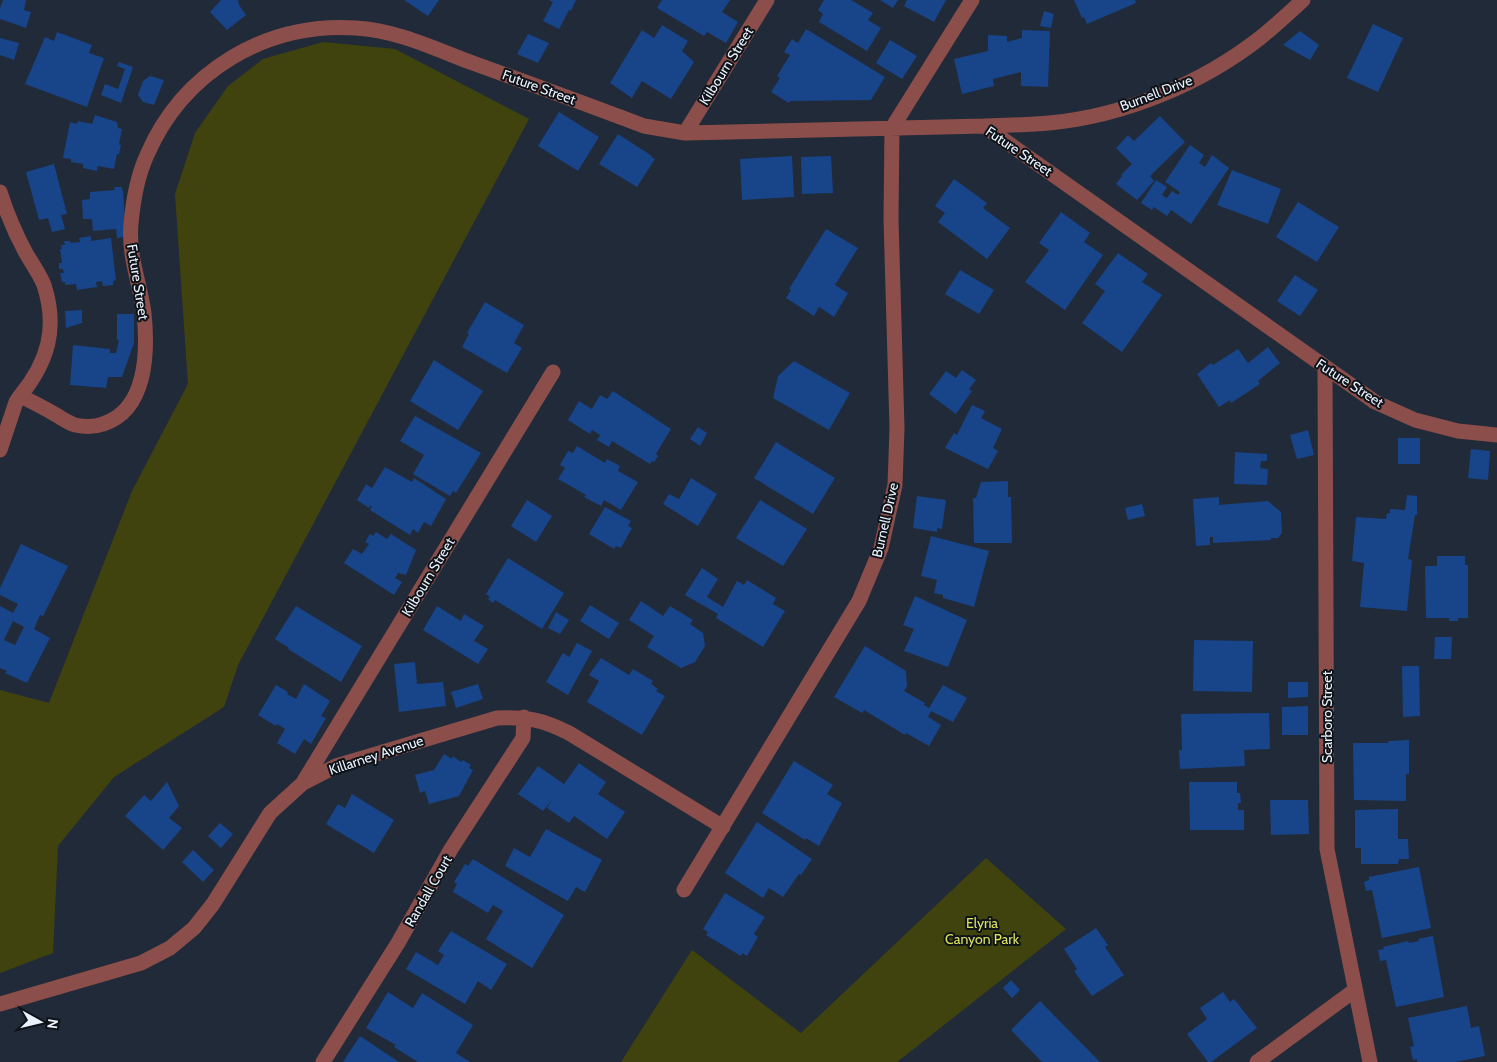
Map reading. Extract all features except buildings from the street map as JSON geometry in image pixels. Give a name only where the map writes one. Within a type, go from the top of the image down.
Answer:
[{"type":"street","name":"Kilbourn Street","points":[[685,133],[767,0]]},
{"type":"street","points":[[892,128],[972,0]]},
{"type":"street","name":"Burnell Drive","points":[[984,126],[1050,123],[1101,114],[1157,96],[1210,71],[1259,38],[1303,0]]},
{"type":"street","name":"Future Street","points":[[20,396],[75,425],[95,427],[115,420],[130,406],[140,384],[146,348],[143,311],[132,263],[130,227],[136,188],[146,156],[162,124],[185,95],[208,73],[235,54],[275,37],[318,28],[357,28],[401,36],[644,126],[685,133],[984,126],[1374,402],[1415,420],[1458,431],[1497,435]]},
{"type":"street","name":"Burnell Drive","points":[[684,890],[859,601],[881,548],[895,485],[898,428],[891,219],[892,128]]},
{"type":"street","points":[[0,192],[10,219],[43,284],[50,307],[51,330],[45,358],[32,381],[16,402],[0,450]]},
{"type":"street","name":"Scarboro Street","points":[[1325,368],[1327,849],[1370,1062]]},
{"type":"street","name":"Kilbourn Street","points":[[304,783],[553,372]]},
{"type":"street","name":"Killarney Avenue","points":[[0,1004],[141,963],[170,948],[194,928],[213,904],[270,813],[304,783],[336,766],[496,718],[524,718],[551,724],[569,733],[723,827]]},
{"type":"street","name":"Randall Court","points":[[323,1062],[398,943],[451,849],[523,738],[524,718]]},
{"type":"street","points":[[1258,1062],[1355,990]]},
{"type":"green space","points":[[323,42],[395,49],[529,119],[238,665],[224,707],[114,777],[58,846],[53,953],[0,973],[0,690],[49,703],[132,491],[188,384],[175,194],[195,133],[228,86],[263,59]]},
{"type":"green space","name":"Elyria Canyon Park","points":[[986,858],[1066,929],[897,1062],[621,1062],[692,950],[801,1033]]}]
